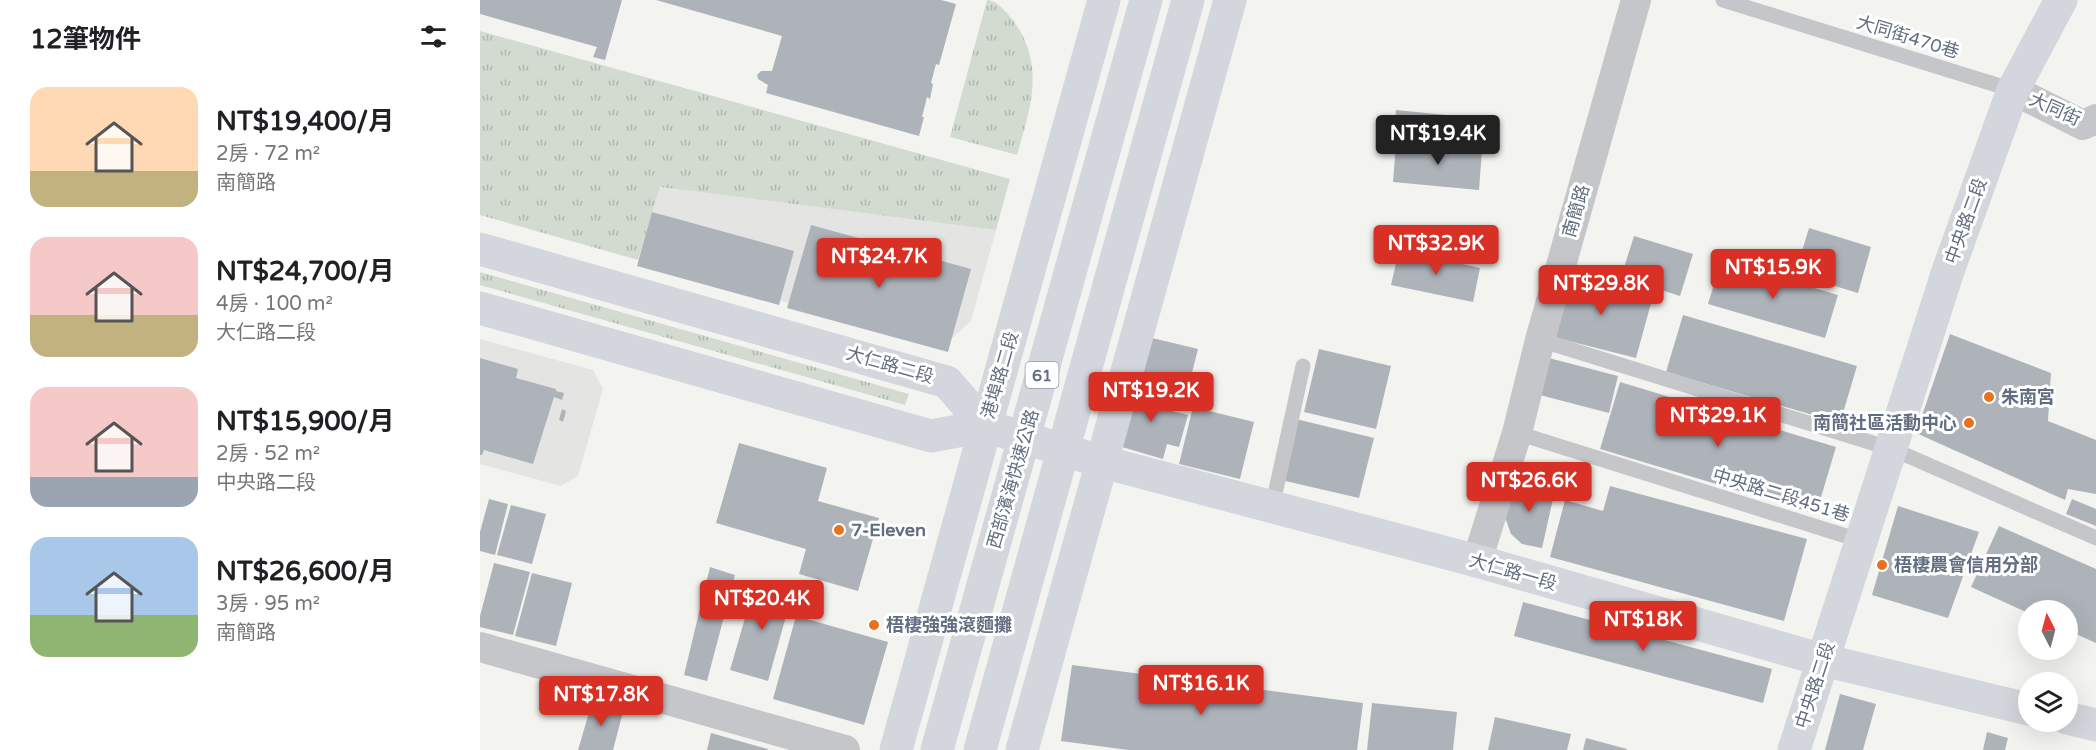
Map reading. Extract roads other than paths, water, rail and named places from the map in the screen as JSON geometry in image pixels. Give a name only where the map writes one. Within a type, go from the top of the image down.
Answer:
[{"type":"main road","name":"西部濱海快速公路","points":[[938,750],[1146,0]]},
{"type":"main road","name":"61","points":[[980,750],[1188,0]]},
{"type":"main road","points":[[1022,750],[1230,0]]},
{"type":"main road","name":"中央路二段","points":[[1794,750],[1948,272],[2013,90],[2061,0]]},
{"type":"main road","name":"港埠路二段","points":[[896,750],[1102,1]]},
{"type":"main road","name":"大仁路二段","points":[[480,249],[947,382],[986,426]]},
{"type":"main road","points":[[480,308],[931,436],[986,426]]},
{"type":"main road","name":"大仁路一段","points":[[986,426],[1103,462],[1477,561],[1823,660],[2018,707]]},
{"type":"main road","points":[[2078,721],[2096,725]]},
{"type":"street","name":"南簡路","points":[[1477,561],[1517,433],[1540,340],[1636,0]]},
{"type":"street","name":"大同街","points":[[2013,90],[2083,125],[2096,119]]},
{"type":"street","points":[[480,647],[845,750]]},
{"type":"lane","name":"大同街470巷","points":[[1723,0],[2013,90]]},
{"type":"lane","points":[[1540,340],[1892,449],[2096,538]]},
{"type":"lane","points":[[1272,508],[1303,366]]},
{"type":"lane","name":"中央路二段451巷","points":[[1517,433],[1862,540]]},
{"type":"place","name":"朱南宮","points":[[1989,397]]},
{"type":"place","name":"南簡社區活動中心","points":[[1969,423]]},
{"type":"place","name":"7-Eleven","points":[[839,530]]},
{"type":"place","name":"梧棲農會信用分部","points":[[1882,565]]},
{"type":"place","name":"梧棲強強滾麵攤","points":[[874,625]]}]
